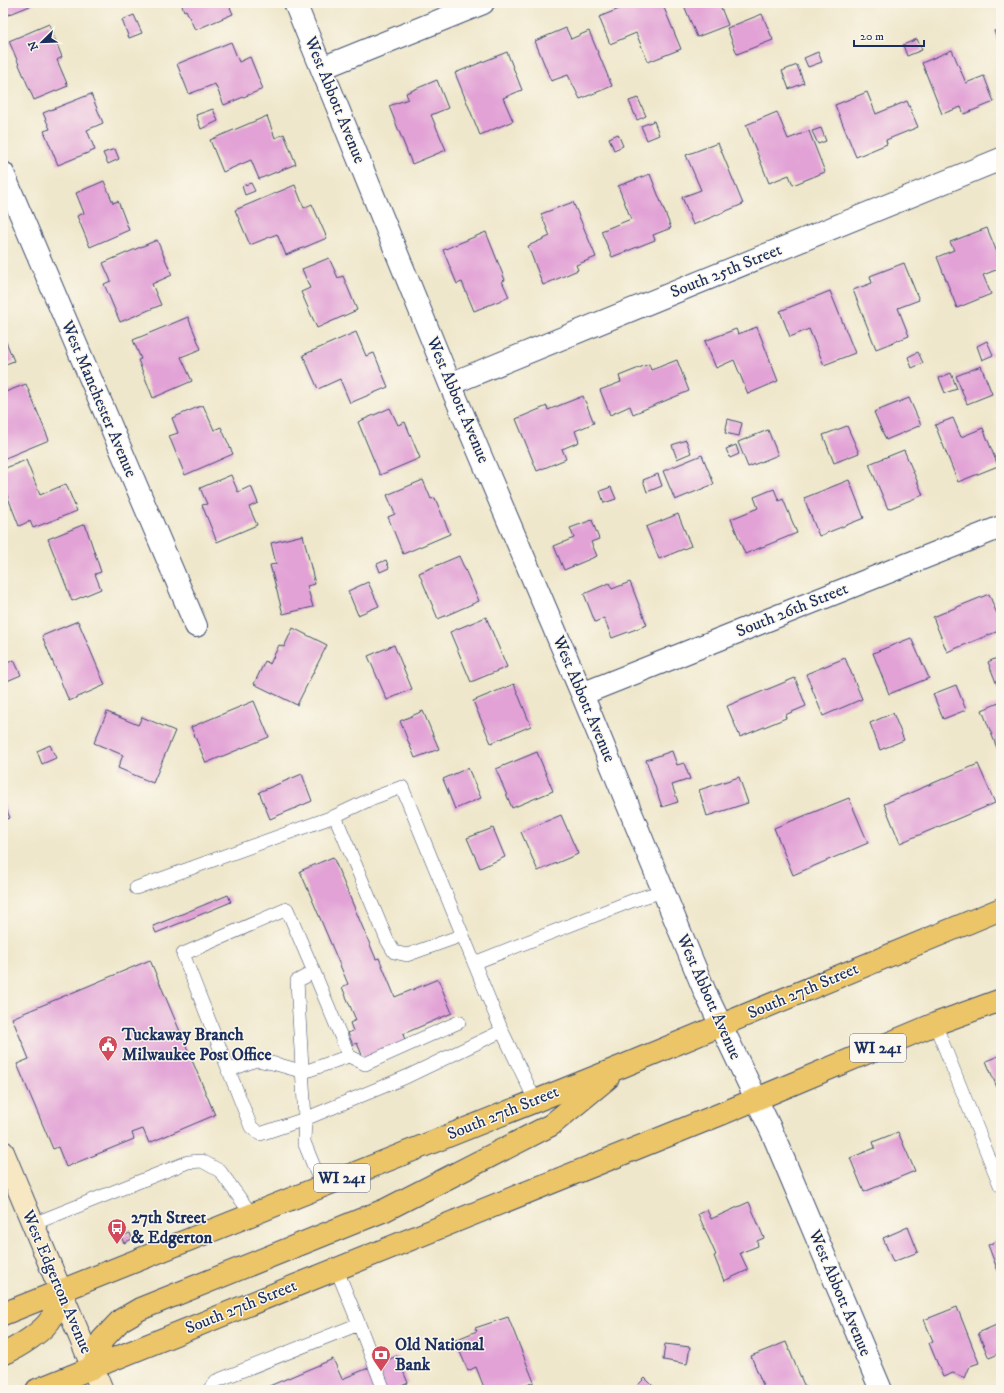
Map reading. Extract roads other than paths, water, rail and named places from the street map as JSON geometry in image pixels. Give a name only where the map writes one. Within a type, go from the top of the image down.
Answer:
[{"type":"main road","name":"South 27th Street","points":[[3,1314],[623,1066],[1001,909]]},
{"type":"main road","name":"South 27th Street","points":[[37,1390],[756,1099],[935,1024],[1001,1000]]},
{"type":"main road","points":[[93,1368],[102,1340],[121,1320],[140,1309],[392,1207],[551,1125],[623,1066]]},
{"type":"main road","points":[[3,1354],[17,1349],[29,1340],[51,1318],[60,1290]]},
{"type":"street","name":"West Abbott Avenue","points":[[295,3],[450,384],[582,694],[705,992],[772,1132],[881,1390]]},
{"type":"street","points":[[322,68],[483,3]]},
{"type":"street","name":"South 25th Street","points":[[450,384],[1001,159]]},
{"type":"street","name":"West Manchester Avenue","points":[[3,173],[196,626]]},
{"type":"street","name":"South 26th Street","points":[[582,694],[1001,527]]},
{"type":"street","name":"West Edgerton Avenue","points":[[3,1152],[10,1187],[33,1224],[102,1390]]},
{"type":"lane","points":[[136,888],[335,816],[373,798],[402,787],[464,935],[502,1031],[535,1100]]},
{"type":"lane","points":[[335,816],[387,940],[394,952],[407,955],[464,935]]},
{"type":"lane","points":[[474,963],[634,900],[663,891]]},
{"type":"lane","points":[[459,1022],[364,1064],[349,1056],[287,909],[183,954],[251,1127],[260,1134],[305,1119],[406,1077],[502,1031]]},
{"type":"lane","points":[[314,972],[297,981],[304,1072],[304,1142],[322,1186]]},
{"type":"lane","points":[[935,1024],[1000,1185],[1001,1184]]},
{"type":"lane","points":[[228,1071],[256,1060],[304,1072],[349,1056]]},
{"type":"lane","points":[[33,1224],[188,1162],[202,1160],[220,1171],[252,1215]]},
{"type":"lane","points":[[336,1268],[384,1390]]},
{"type":"lane","points":[[209,1390],[216,1381],[359,1324]]},
{"type":"place","name":"Tuckaway Branch Milwaukee Post Office","points":[[108,1062]]},
{"type":"place","name":"27th Street & Edgerton","points":[[117,1245]]},
{"type":"place","name":"Old National Bank","points":[[381,1372]]}]
